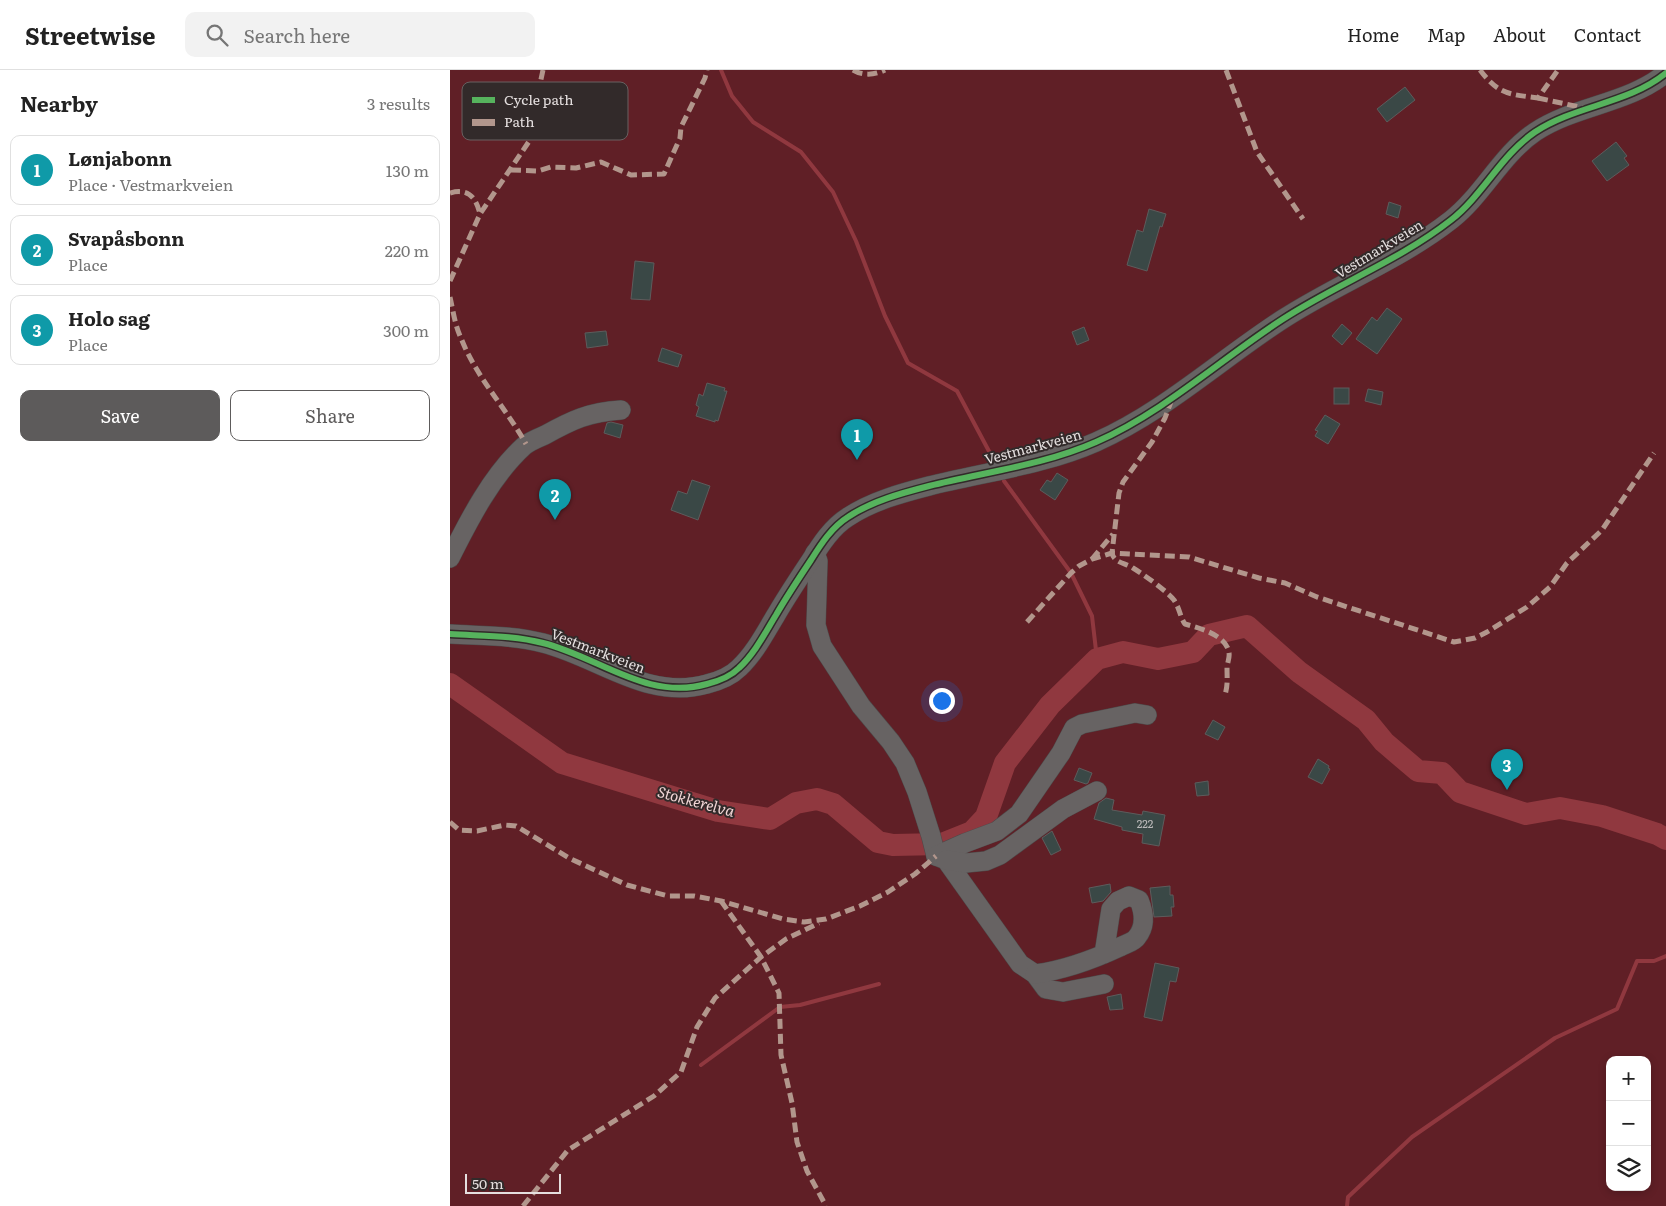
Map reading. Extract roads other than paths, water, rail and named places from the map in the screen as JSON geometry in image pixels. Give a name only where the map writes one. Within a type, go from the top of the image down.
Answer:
[{"type":"street","name":"Vestmarkveien","points":[[450,634],[519,638],[542,642],[566,650],[634,680],[664,688],[686,689],[706,685],[725,678],[738,670],[755,650],[831,531],[848,517],[875,503],[916,490],[1070,453],[1127,426],[1173,397],[1285,318],[1410,247],[1452,219],[1476,196],[1524,140],[1538,129],[1568,115],[1646,87],[1666,73]]},
{"type":"street","points":[[450,558],[473,512],[508,463],[526,444],[578,418],[603,411],[621,410]]},
{"type":"street","points":[[815,554],[818,561],[816,625],[822,646],[861,706],[891,742],[905,763],[917,792],[931,836],[941,858],[1020,964],[1035,974],[1046,989],[1063,992],[1104,984]]},
{"type":"street","points":[[941,858],[965,842],[997,831],[1019,814],[1057,760],[1074,728],[1082,724],[1135,713],[1147,715]]},
{"type":"street","points":[[941,858],[966,863],[986,861],[1000,855],[1063,809],[1097,791]]},
{"type":"street","points":[[1035,974],[1057,971],[1104,954]]},
{"type":"waterway","points":[[721,70],[732,96],[753,122],[801,152],[833,192],[856,241],[885,316],[908,363],[957,391],[991,455]]},
{"type":"waterway","points":[[1004,481],[1071,573],[1092,616],[1097,659]]},
{"type":"waterway","name":"Stokkerelva","points":[[450,684],[562,763],[718,811],[770,819],[796,803],[817,799],[833,804],[878,842],[893,845],[942,844],[972,832],[986,817],[1005,763],[1050,705],[1097,659],[1123,652],[1158,659],[1193,652],[1209,635],[1247,626],[1299,672],[1366,720],[1384,742],[1418,771],[1442,773],[1460,792],[1526,814],[1560,808],[1602,816],[1657,834],[1666,839]]},
{"type":"waterway","points":[[1347,1206],[1348,1197],[1412,1137],[1555,1038],[1617,1009],[1637,961],[1654,961],[1666,956]]},
{"type":"waterway","points":[[701,1065],[780,1007],[800,1005],[879,984]]},
{"type":"place","name":"Lønjabonn","points":[[857,460]]},
{"type":"place","name":"Svapåsbonn","points":[[555,520]]},
{"type":"place","name":"Holo sag","points":[[1507,790]]}]
